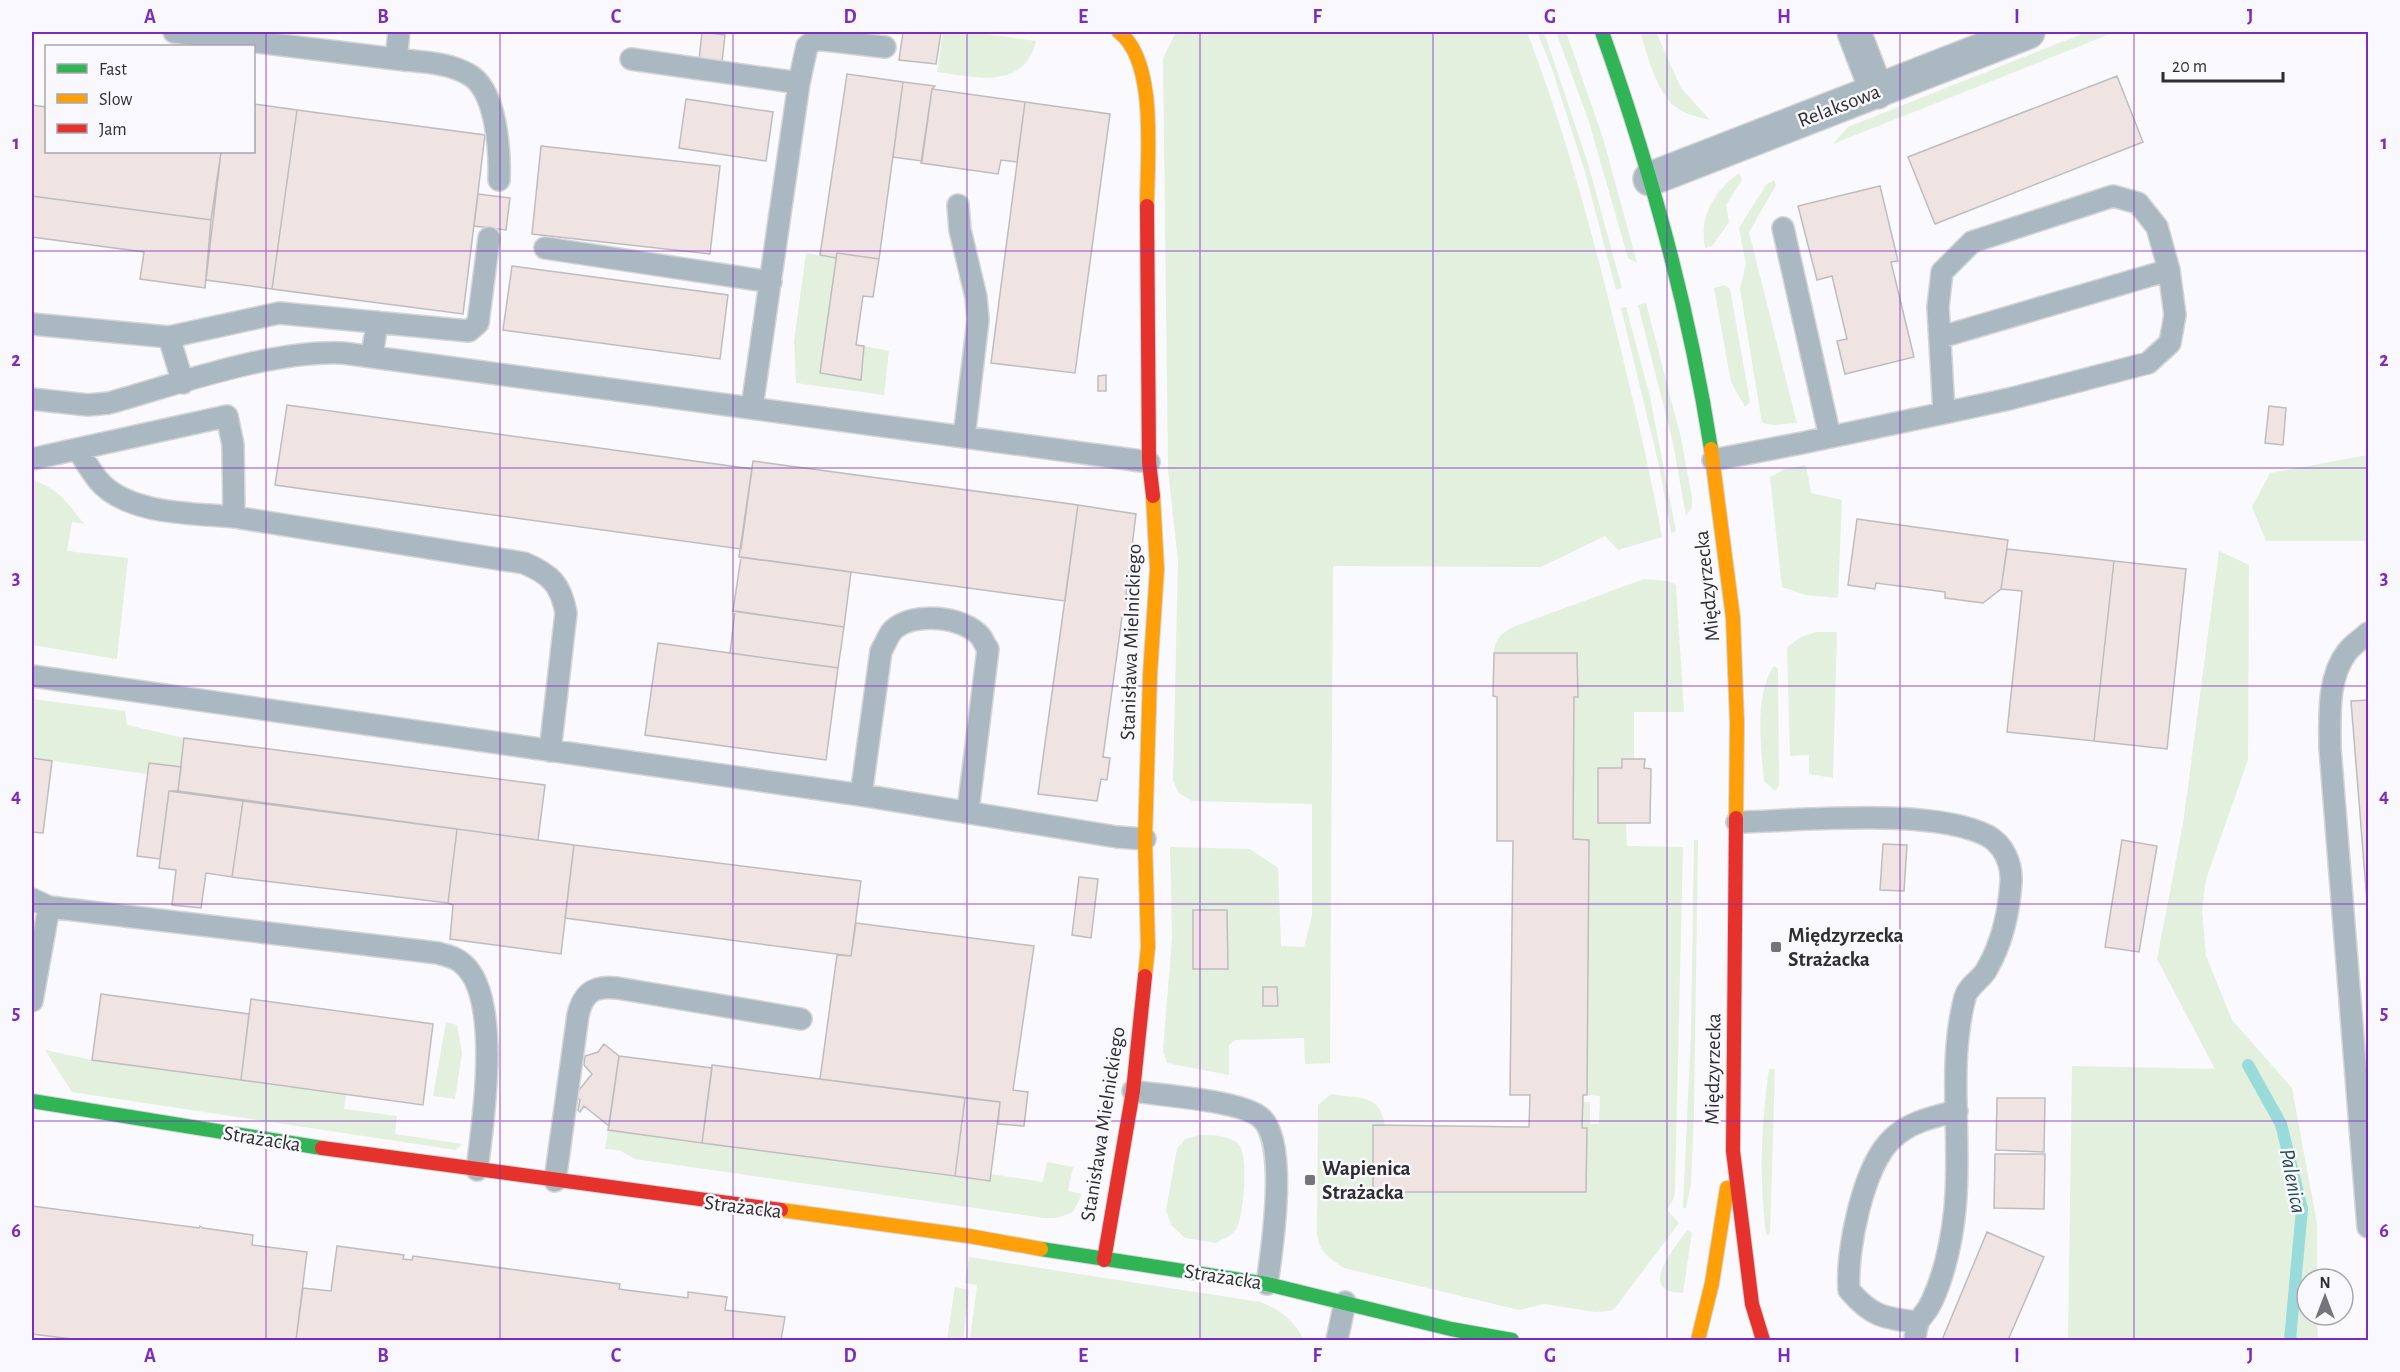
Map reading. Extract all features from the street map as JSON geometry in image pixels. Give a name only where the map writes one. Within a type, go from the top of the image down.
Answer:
[{"type":"street","name":"Stanisława Mielnickiego","points":[[1104,1260],[1133,1091],[1148,946],[1144,838],[1156,569],[1156,516],[1149,462],[1146,94],[1139,56],[1132,43],[1119,32]]},
{"type":"street","name":"Międzyrzecka","points":[[1602,32],[1650,179],[1673,265],[1713,460],[1733,618],[1737,723],[1737,822],[1732,1151],[1712,1283],[1698,1341]]},
{"type":"street","points":[[1854,32],[1877,92]]},
{"type":"street","name":"Relaksowa","points":[[1650,179],[2028,32]]},
{"type":"street","name":"Strażacka","points":[[32,1101],[286,1143],[969,1236],[1104,1260],[1267,1284],[1345,1302],[1461,1335],[1512,1341]]},
{"type":"street","name":"Międzyrzecka","points":[[1732,1151],[1752,1304],[1763,1341]]},
{"type":"lane","points":[[174,32],[261,37],[446,66],[470,74],[493,110],[500,151],[499,180]]},
{"type":"lane","points":[[396,59],[399,32]]},
{"type":"lane","points":[[752,407],[799,83],[807,46],[816,39],[885,47]]},
{"type":"lane","points":[[631,59],[799,83]]},
{"type":"lane","points":[[1713,460],[1944,413],[2148,363],[2170,343],[2175,315],[2169,270],[2157,227],[2138,203],[2113,196],[1972,242],[1942,272],[1938,307],[1944,413]]},
{"type":"lane","points":[[958,205],[960,230],[976,297],[978,320],[964,437]]},
{"type":"lane","points":[[1783,228],[1830,437]]},
{"type":"lane","points":[[32,324],[169,337],[279,313],[469,331],[478,323],[489,238]]},
{"type":"lane","points":[[545,248],[771,282]]},
{"type":"lane","points":[[1941,337],[2169,270]]},
{"type":"lane","points":[[372,357],[377,322]]},
{"type":"lane","points":[[169,337],[183,383]]},
{"type":"lane","points":[[32,399],[88,405],[110,403],[294,355],[319,352],[752,407],[1149,462]]},
{"type":"lane","points":[[32,459],[227,416],[233,445],[234,517]]},
{"type":"lane","points":[[78,449],[100,482],[131,503],[165,511],[234,517],[524,563],[544,571],[555,581],[563,595],[566,613],[550,751]]},
{"type":"lane","points":[[861,795],[881,651],[893,630],[909,621],[933,619],[958,622],[980,635],[988,649],[968,811]]},
{"type":"lane","points":[[2368,633],[2347,651],[2335,675],[2330,705],[2330,748],[2368,1227]]},
{"type":"lane","points":[[32,676],[861,795],[1117,837],[1144,838]]},
{"type":"lane","points":[[1737,822],[1910,819],[1956,825],[1989,837],[2005,852],[2011,880],[2003,933],[1986,970],[1966,993],[1958,1034],[1957,1111],[1955,1208],[1945,1261],[1932,1302],[1916,1331],[1881,1318],[1863,1306],[1849,1290],[1850,1241],[1876,1161],[1893,1138],[1921,1120],[1957,1111]]},
{"type":"lane","points":[[32,1001],[40,903],[438,953],[462,963],[476,984],[486,1028],[487,1056],[477,1170]]},
{"type":"lane","points":[[555,1181],[578,1015],[581,1002],[588,993],[596,988],[617,988],[801,1019]]},
{"type":"lane","points":[[1133,1091],[1243,1108],[1261,1118],[1272,1137],[1276,1177],[1273,1243],[1267,1284]]},
{"type":"lane","points":[[1337,1341],[1345,1302]]},
{"type":"green space","points":[[943,32],[973,32],[1036,41],[1030,57],[1021,68],[1009,74],[982,78],[937,72]]},
{"type":"green space","points":[[1176,32],[1527,32],[1563,135],[1593,240],[1638,423],[1662,537],[1618,550],[1605,536],[1541,567],[1333,566],[1330,1063],[1305,1064],[1304,1038],[1236,1040],[1229,1045],[1229,1075],[1167,1063],[1163,1051],[1172,938],[1170,847],[1250,849],[1278,868],[1281,946],[1304,947],[1312,916],[1312,804],[1192,801],[1179,793],[1173,781],[1178,561],[1168,469],[1163,58]]},
{"type":"green space","points":[[1537,32],[1543,32],[1546,38],[1589,167],[1622,288],[1616,290],[1585,172],[1552,69]]},
{"type":"green space","points":[[1556,32],[1566,32],[1603,138],[1637,263],[1628,258],[1589,122]]},
{"type":"green space","points":[[1640,32],[1656,32],[1681,88],[1710,120],[1682,111],[1667,99],[1653,71]]},
{"type":"green space","points":[[2087,32],[2115,32],[1833,144],[1848,127]]},
{"type":"green space","points":[[1739,173],[1742,180],[1726,205],[1729,222],[1712,246],[1705,248],[1704,225],[1710,205],[1722,188]]},
{"type":"green space","points":[[1774,180],[1776,185],[1749,232],[1797,423],[1773,425],[1762,423],[1740,289],[1746,264],[1739,228],[1766,185]]},
{"type":"green space","points":[[806,253],[836,258],[820,373],[861,380],[864,346],[889,351],[884,395],[796,383],[794,342]]},
{"type":"green space","points":[[1725,285],[1730,289],[1750,402],[1745,407],[1731,382],[1714,288]]},
{"type":"green space","points":[[1646,303],[1681,438],[1692,498],[1692,507],[1686,516],[1673,443],[1638,305]]},
{"type":"green space","points":[[1626,307],[1650,397],[1676,531],[1671,533],[1660,470],[1621,308]]},
{"type":"green space","points":[[2368,455],[2368,541],[2266,541],[2252,507],[2270,473]]},
{"type":"green space","points":[[1806,465],[1811,493],[1842,500],[1838,598],[1806,595],[1782,587],[1770,477],[1785,469]]},
{"type":"green space","points":[[32,480],[55,491],[84,524],[72,522],[67,551],[128,558],[117,659],[32,645]]},
{"type":"green space","points":[[2219,551],[2249,565],[2248,760],[2206,879],[2202,910],[2206,956],[2232,1020],[2292,1088],[2317,1224],[2317,1267],[2295,1267],[2295,1327],[2317,1327],[2318,1340],[2068,1340],[2072,1066],[2215,1069],[2157,959],[2183,824]]},
{"type":"green space","points":[[1644,579],[1668,581],[1676,585],[1684,712],[1634,712],[1634,759],[1622,768],[1598,768],[1598,823],[1626,823],[1627,846],[1683,847],[1675,1186],[1674,1198],[1667,1210],[1679,1223],[1615,1308],[1610,1311],[1595,1312],[1545,1304],[1519,1310],[1344,1268],[1322,1250],[1317,1234],[1318,1105],[1331,1094],[1366,1099],[1378,1107],[1382,1115],[1385,1125],[1373,1125],[1373,1192],[1586,1191],[1586,1128],[1582,1128],[1583,1102],[1590,1102],[1590,1124],[1599,1124],[1600,1096],[1587,1095],[1589,840],[1573,839],[1574,697],[1578,696],[1577,654],[1494,653],[1499,637],[1513,627]]},
{"type":"green space","points":[[1816,632],[1837,632],[1833,778],[1809,774],[1809,755],[1790,756],[1787,647],[1801,637]]},
{"type":"green space","points":[[1774,666],[1778,669],[1779,785],[1775,791],[1764,781],[1760,721],[1764,691]]},
{"type":"green space","points":[[32,699],[125,711],[127,725],[184,738],[181,767],[149,763],[147,774],[32,758]]},
{"type":"green space","points":[[1694,840],[1698,840],[1694,1114],[1691,1183],[1686,1208],[1683,1208],[1691,1032]]},
{"type":"green space","points":[[446,1022],[457,1025],[462,1053],[455,1099],[433,1096]]},
{"type":"green space","points":[[45,1050],[92,1060],[346,1094],[344,1109],[397,1116],[395,1134],[462,1144],[456,1150],[72,1092]]},
{"type":"green space","points":[[1769,1069],[1775,1069],[1770,1234],[1766,1235],[1762,1193],[1762,1152]]},
{"type":"green space","points":[[608,1130],[990,1181],[991,1174],[1043,1182],[1047,1162],[1073,1167],[1068,1191],[1082,1194],[1073,1212],[1057,1218],[1044,1218],[635,1159],[619,1150],[605,1149]]},
{"type":"green space","points":[[1200,1135],[1222,1136],[1236,1142],[1240,1146],[1244,1162],[1244,1188],[1239,1223],[1232,1234],[1216,1243],[1185,1238],[1171,1225],[1166,1210],[1177,1149],[1185,1139]]},
{"type":"green space","points":[[1687,1230],[1692,1233],[1683,1293],[1669,1291],[1662,1286],[1660,1278],[1662,1268]]},
{"type":"green space","points":[[969,1257],[1260,1302],[1286,1317],[1304,1340],[970,1340],[977,1285],[965,1283]]},
{"type":"green space","points":[[955,1287],[969,1290],[963,1340],[947,1340]]},
{"type":"building","points":[[702,32],[725,35],[722,62],[699,60]]},
{"type":"building","points":[[903,32],[941,32],[936,64],[899,60]]},
{"type":"building","points":[[847,74],[903,82],[879,259],[837,253],[836,258],[820,255]]},
{"type":"building","points":[[2117,76],[2143,142],[1935,224],[1908,157]]},
{"type":"building","points":[[903,82],[935,86],[932,89],[922,161],[893,157]]},
{"type":"building","points":[[932,89],[1025,102],[1017,162],[1001,160],[998,174],[921,163]]},
{"type":"building","points":[[686,99],[773,112],[766,161],[679,148]]},
{"type":"building","points":[[1025,102],[1110,114],[1075,373],[991,363]]},
{"type":"building","points":[[255,104],[297,110],[272,289],[206,280],[221,153],[255,153]]},
{"type":"building","points":[[32,105],[45,107],[45,153],[221,153],[211,220],[32,196]]},
{"type":"building","points":[[297,110],[485,135],[463,314],[272,289]]},
{"type":"building","points":[[541,146],[720,166],[710,254],[532,234]]},
{"type":"building","points":[[1880,186],[1898,261],[1891,262],[1914,357],[1845,374],[1837,341],[1847,339],[1832,276],[1817,280],[1798,206]]},
{"type":"building","points":[[478,194],[510,198],[506,230],[474,226]]},
{"type":"building","points":[[32,196],[211,220],[205,288],[140,279],[144,252],[32,237]]},
{"type":"building","points":[[837,253],[879,259],[873,297],[863,296],[856,345],[864,346],[861,380],[820,373]]},
{"type":"building","points":[[512,266],[728,295],[720,359],[503,330]]},
{"type":"building","points":[[1106,375],[1106,391],[1098,391],[1098,376]]},
{"type":"building","points":[[287,405],[752,469],[741,549],[275,485]]},
{"type":"building","points":[[2269,406],[2286,408],[2283,445],[2265,443]]},
{"type":"building","points":[[753,461],[1078,505],[1065,601],[739,557]]},
{"type":"building","points":[[1078,505],[1136,514],[1126,594],[1132,595],[1129,617],[1122,617],[1103,757],[1110,758],[1107,780],[1101,779],[1097,801],[1038,794]]},
{"type":"building","points":[[1857,519],[2008,540],[2001,589],[1983,603],[1945,598],[1945,592],[1876,583],[1875,589],[1848,585]]},
{"type":"building","points":[[2007,549],[2114,561],[2094,741],[2007,732],[2022,591],[2001,589]]},
{"type":"building","points":[[741,557],[851,572],[844,627],[733,611]]},
{"type":"building","points":[[2114,561],[2186,569],[2167,749],[2094,741]]},
{"type":"building","points":[[735,611],[844,627],[838,668],[730,653]]},
{"type":"building","points":[[658,643],[838,668],[826,760],[645,735]]},
{"type":"building","points":[[1494,653],[1577,653],[1578,697],[1574,697],[1573,839],[1589,840],[1587,1095],[1583,1095],[1582,1128],[1587,1128],[1586,1192],[1373,1192],[1373,1125],[1529,1127],[1530,1095],[1510,1095],[1513,841],[1497,841],[1497,697],[1493,696]]},
{"type":"building","points":[[2368,700],[2368,914],[2351,701]]},
{"type":"building","points":[[184,738],[545,785],[538,840],[178,791]]},
{"type":"building","points":[[32,758],[52,761],[43,833],[32,832]]},
{"type":"building","points":[[1622,759],[1645,759],[1644,768],[1651,769],[1650,823],[1598,823],[1598,768],[1622,768]]},
{"type":"building","points":[[149,763],[181,767],[178,791],[169,791],[160,859],[137,856]]},
{"type":"building","points":[[169,791],[243,801],[232,877],[206,873],[201,908],[172,905],[176,870],[159,868]]},
{"type":"building","points":[[243,801],[457,829],[448,903],[232,877]]},
{"type":"building","points":[[457,829],[574,845],[561,954],[450,939],[453,905],[448,903]]},
{"type":"building","points":[[2122,840],[2157,846],[2139,952],[2105,947]]},
{"type":"building","points":[[1883,844],[1907,845],[1904,891],[1880,890]]},
{"type":"building","points":[[574,845],[861,881],[851,956],[565,918]]},
{"type":"building","points":[[1079,877],[1098,879],[1091,938],[1072,935]]},
{"type":"building","points":[[1193,910],[1227,910],[1228,969],[1193,969]]},
{"type":"building","points":[[856,923],[1034,946],[1013,1090],[1028,1092],[1024,1126],[998,1124],[1000,1102],[820,1079],[837,955],[851,956]]},
{"type":"building","points":[[1263,987],[1277,987],[1278,1006],[1263,1006]]},
{"type":"building","points":[[101,994],[249,1014],[241,1080],[92,1060]]},
{"type":"building","points":[[251,999],[433,1024],[423,1105],[241,1080]]},
{"type":"building","points":[[604,1044],[619,1056],[609,1126],[584,1106],[580,1112],[578,1110],[580,1100],[575,1095],[592,1074],[584,1065],[585,1056],[598,1052]]},
{"type":"building","points":[[619,1056],[712,1068],[702,1143],[608,1130]]},
{"type":"building","points":[[712,1065],[965,1098],[955,1176],[702,1143]]},
{"type":"building","points":[[965,1098],[1000,1102],[990,1181],[955,1176]]},
{"type":"building","points":[[1997,1098],[2045,1098],[2044,1152],[1996,1150]]},
{"type":"building","points":[[1995,1154],[2045,1154],[2044,1209],[1994,1208]]},
{"type":"building","points":[[32,1206],[199,1228],[200,1226],[253,1235],[252,1245],[307,1252],[296,1340],[80,1340],[32,1334]]},
{"type":"building","points":[[1987,1232],[2044,1257],[2008,1340],[1942,1340]]},
{"type":"building","points":[[337,1246],[404,1255],[403,1259],[412,1260],[413,1256],[620,1284],[619,1289],[688,1298],[688,1292],[727,1297],[725,1310],[785,1317],[781,1340],[296,1340],[303,1288],[331,1291]]},
{"type":"waterway","name":"Palenica","points":[[2248,1065],[2281,1124],[2302,1209],[2290,1340]]},
{"type":"traffic: fast","points":[[1602,32],[1652,186],[1680,291],[1711,449]]},
{"type":"traffic: fast","points":[[32,1101],[322,1148]]},
{"type":"traffic: fast","points":[[1041,1249],[1267,1284],[1451,1329],[1512,1340]]},
{"type":"traffic: slow","points":[[1119,32],[1131,46],[1140,65],[1145,88],[1148,113],[1147,206]]},
{"type":"traffic: slow","points":[[1711,449],[1733,618],[1737,723],[1736,818]]},
{"type":"traffic: slow","points":[[1145,976],[1148,947],[1145,839],[1150,675],[1157,569],[1153,496]]},
{"type":"traffic: slow","points":[[1698,1340],[1712,1283],[1727,1188]]},
{"type":"traffic: slow","points":[[781,1210],[969,1236],[1041,1249]]},
{"type":"traffic: jam","points":[[1147,206],[1149,462],[1153,496]]},
{"type":"traffic: jam","points":[[1736,818],[1733,1151],[1752,1304],[1763,1340]]},
{"type":"traffic: jam","points":[[1104,1260],[1133,1091],[1145,976]]},
{"type":"traffic: jam","points":[[322,1148],[781,1210]]},
{"type":"place","name":"Międzyrzecka Strażacka","points":[[1776,947]]},
{"type":"place","name":"Wapienica Strażacka","points":[[1310,1180]]}]
